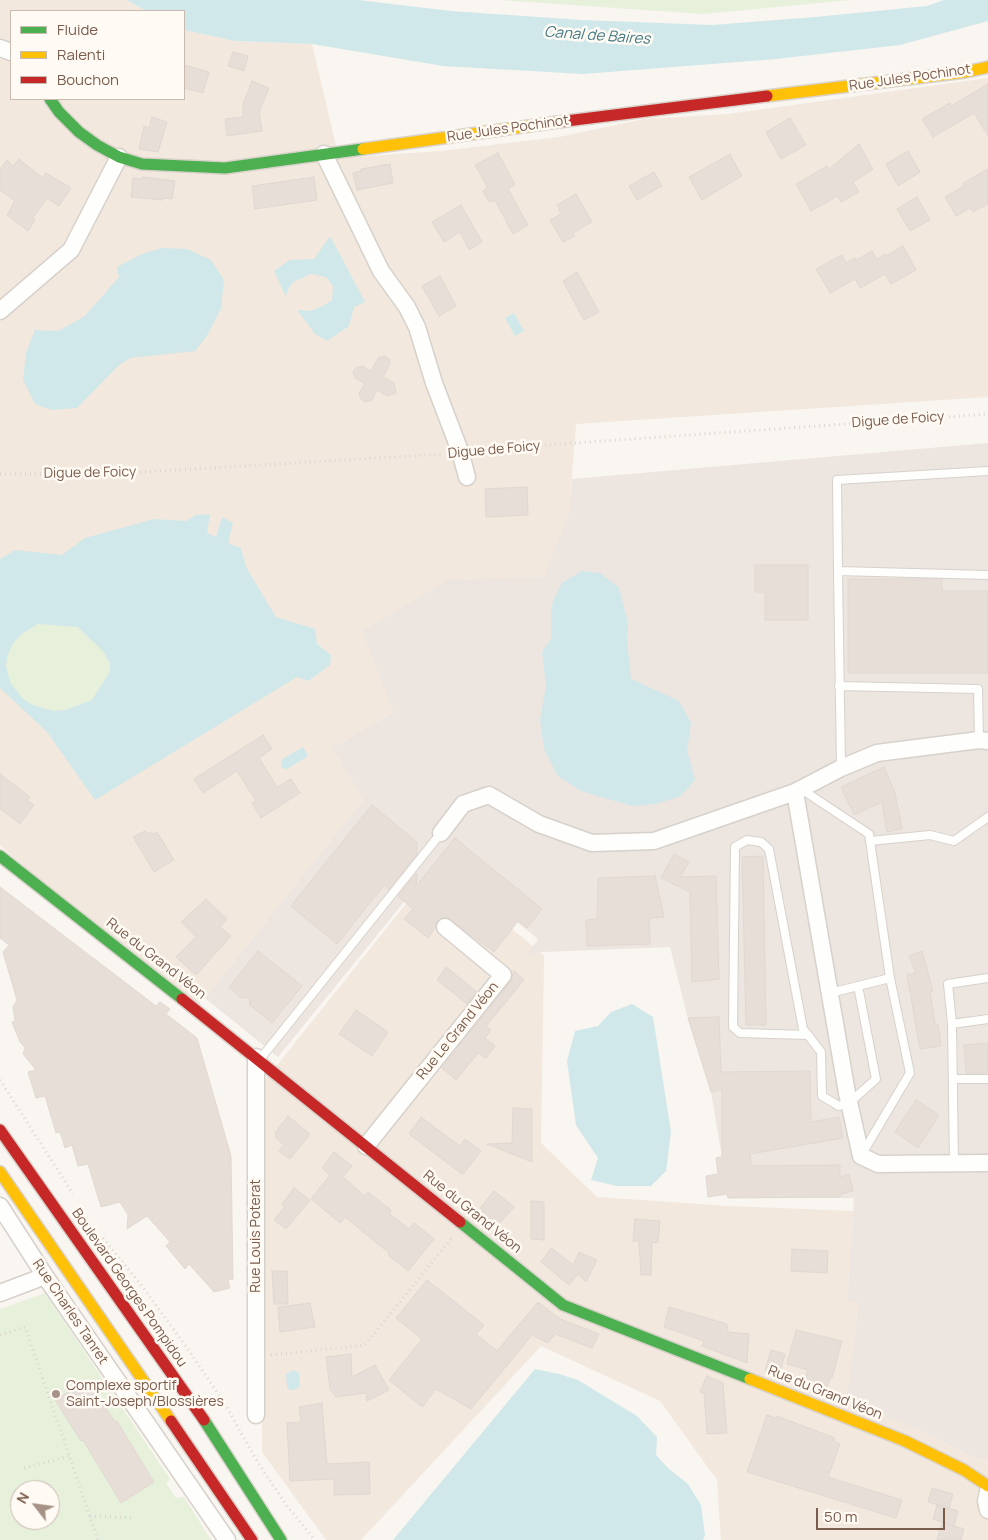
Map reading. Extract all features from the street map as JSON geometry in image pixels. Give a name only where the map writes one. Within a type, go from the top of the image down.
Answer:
[{"type":"street","name":"Rue Jules Pochinot","points":[[51,100],[59,112],[79,132],[119,157],[142,164],[225,168],[579,119],[965,72],[988,67]]},
{"type":"street","points":[[324,154],[381,271],[407,306],[417,328],[467,476]]},
{"type":"street","points":[[0,310],[71,250],[119,157]]},
{"type":"street","points":[[441,834],[463,804],[489,795],[539,824],[592,843],[654,842],[798,791],[840,768],[877,753],[983,741]]},
{"type":"street","points":[[798,791],[830,993],[849,1103],[861,1156],[878,1164],[988,1163]]},
{"type":"street","name":"Rue du Grand Véon","points":[[0,856],[258,1059],[563,1305],[905,1441],[964,1470],[988,1486]]},
{"type":"street","name":"Rue Le Grand Véon","points":[[366,1146],[503,975],[444,927]]},
{"type":"street","name":"Rue Louis Poterat","points":[[256,1415],[258,1059]]},
{"type":"street","name":"Boulevard Georges Pompidou","points":[[0,1130],[196,1410],[281,1540]]},
{"type":"street","points":[[0,1172],[252,1540]]},
{"type":"street","name":"Rue Charles Tanret","points":[[0,1206],[45,1276],[227,1540]]},
{"type":"street","points":[[0,1293],[45,1276]]},
{"type":"street","points":[[988,1491],[986,1501],[988,1510]]},
{"type":"lane","points":[[840,768],[837,480],[988,471]]},
{"type":"lane","points":[[838,571],[988,575]]},
{"type":"lane","points":[[839,686],[978,689],[983,741]]},
{"type":"lane","points":[[798,791],[869,834],[890,978],[910,1073],[861,1156]]},
{"type":"lane","points":[[870,841],[930,835],[954,841],[988,817]]},
{"type":"lane","points":[[258,1059],[441,834]]},
{"type":"lane","points":[[808,1035],[740,1034],[733,1027],[735,847],[747,840],[761,842],[770,849],[803,1029],[808,1035],[821,1052],[822,1096],[838,1106],[849,1103],[876,1079],[858,986]]},
{"type":"lane","points":[[830,993],[890,978]]},
{"type":"lane","points":[[954,1164],[952,1024],[948,984],[988,978]]},
{"type":"lane","points":[[952,1024],[988,1019]]},
{"type":"lane","points":[[953,1079],[988,1079]]},
{"type":"path","name":"Digue de Foicy","points":[[0,474],[128,473],[437,454],[988,414]]},
{"type":"path","points":[[0,1080],[74,1196]]},
{"type":"path","points":[[256,1357],[365,1345],[463,1224]]},
{"type":"path","points":[[102,1237],[142,1286],[185,1345],[226,1404],[258,1463],[287,1506],[315,1540]]},
{"type":"path","points":[[0,1335],[25,1327],[98,1540]]},
{"type":"path","points":[[24,1468],[70,1456]]},
{"type":"path","points":[[90,1516],[134,1518]]},
{"type":"shaded area","points":[[0,0],[127,0],[144,10],[10,10],[10,100],[185,100],[185,30],[235,41],[312,44],[339,158],[441,151],[559,137],[644,119],[728,114],[988,78],[988,397],[576,424],[569,512],[545,577],[450,579],[394,712],[332,748],[365,800],[205,998],[190,1012],[0,845]]},
{"type":"shaded area","points":[[988,443],[988,1459],[985,1459],[972,1457],[915,1428],[846,1402],[858,1302],[847,1301],[854,1198],[728,1198],[711,1092],[687,1015],[670,947],[543,952],[535,953],[525,958],[538,939],[439,859],[278,1057],[205,998],[364,800],[332,748],[394,712],[362,631],[450,579],[544,577],[569,512],[572,479]]},
{"type":"shaded area","points":[[437,865],[544,956],[541,1143],[597,1197],[729,1206],[853,1211],[847,1300],[858,1301],[854,1344],[915,1428],[972,1457],[988,1459],[988,1540],[721,1540],[717,1480],[660,1401],[541,1346],[361,1540],[326,1540],[262,1452],[262,1084]]},
{"type":"green space","points":[[499,0],[851,0],[703,14]]},
{"type":"green space","points":[[38,624],[78,627],[103,651],[110,663],[110,672],[92,700],[66,710],[53,711],[35,706],[23,699],[11,684],[6,668],[7,657],[13,643],[23,633]]},
{"type":"green space","name":"Complexe sportif Saint-Joseph/Blossières","points":[[45,1293],[170,1479],[166,1483],[176,1498],[184,1497],[211,1540],[0,1540],[0,1309]]},
{"type":"water","name":"Canal de Baires","points":[[127,0],[358,0],[451,11],[582,20],[713,25],[927,6],[944,0],[988,0],[988,21],[900,45],[776,59],[583,74],[443,66],[312,44],[235,41],[185,30],[185,10],[144,10]]},
{"type":"water","points":[[330,236],[365,302],[354,307],[349,326],[327,341],[315,334],[297,310],[310,311],[332,300],[333,286],[326,277],[311,274],[293,282],[287,291],[286,297],[274,271],[290,260],[314,259]]},
{"type":"water","points":[[162,248],[187,249],[211,260],[224,280],[221,309],[206,337],[195,351],[130,358],[118,366],[77,408],[52,410],[35,404],[23,380],[26,353],[35,330],[58,331],[85,316],[119,277],[117,267],[142,254]]},
{"type":"water","points":[[514,313],[524,331],[515,336],[505,318]]},
{"type":"water","points":[[210,514],[207,533],[216,537],[222,517],[233,523],[228,543],[241,548],[246,567],[276,617],[315,629],[317,644],[331,655],[330,665],[308,681],[297,677],[95,800],[47,732],[0,688],[0,559],[15,550],[62,555],[85,538],[154,519],[186,521],[196,515]],"holes":[[[38,624],[78,627],[103,651],[110,663],[110,672],[92,700],[66,710],[53,711],[35,706],[23,699],[11,684],[6,667],[7,657],[13,643],[23,633]]]},
{"type":"water","points":[[582,571],[600,573],[619,588],[628,623],[627,640],[631,679],[679,701],[691,723],[687,751],[695,780],[681,796],[656,804],[632,806],[581,791],[558,776],[544,749],[540,720],[546,686],[542,652],[551,639],[553,601],[562,583]]},
{"type":"water","points":[[303,747],[308,756],[287,769],[282,768],[281,760]]},
{"type":"water","points":[[632,1004],[653,1017],[671,1132],[666,1171],[651,1186],[617,1186],[591,1180],[598,1158],[576,1125],[567,1061],[575,1031],[598,1026],[611,1012]]},
{"type":"water","points":[[535,1369],[578,1380],[637,1416],[657,1437],[656,1455],[668,1468],[688,1484],[701,1505],[705,1535],[703,1540],[393,1540]]},
{"type":"water","points":[[293,1370],[299,1373],[300,1386],[290,1390],[287,1387],[286,1374]]},
{"type":"building","points":[[233,52],[248,56],[244,71],[228,66]]},
{"type":"building","points":[[185,65],[209,72],[203,93],[185,88]]},
{"type":"building","points":[[252,81],[269,88],[259,112],[262,131],[227,136],[225,119],[243,117],[243,104]]},
{"type":"building","points":[[988,84],[988,136],[974,113],[933,137],[922,119],[950,103],[951,106]]},
{"type":"building","points":[[152,117],[167,122],[158,152],[139,149],[144,126],[149,128]]},
{"type":"building","points":[[790,118],[806,145],[781,159],[766,132]]},
{"type":"building","points":[[859,144],[873,169],[853,182],[859,192],[841,202],[838,196],[811,211],[796,184],[827,166],[829,169]]},
{"type":"building","points":[[908,151],[920,172],[898,186],[886,164]]},
{"type":"building","points":[[498,153],[515,185],[508,189],[528,225],[513,234],[495,200],[489,202],[483,191],[488,188],[475,165]]},
{"type":"building","points":[[730,154],[742,176],[702,200],[689,177]]},
{"type":"building","points":[[19,159],[43,178],[46,173],[71,188],[59,206],[47,198],[33,218],[35,220],[28,231],[7,215],[15,201],[0,190],[0,169],[7,160],[13,166]]},
{"type":"building","points":[[390,164],[393,183],[357,190],[353,173],[361,171],[361,169]]},
{"type":"building","points":[[988,169],[988,204],[973,212],[970,208],[956,216],[945,197],[964,186],[963,183]]},
{"type":"building","points":[[654,172],[662,186],[637,200],[629,186]]},
{"type":"building","points":[[143,177],[175,181],[172,199],[131,197],[133,178],[143,179]]},
{"type":"building","points":[[314,177],[317,200],[255,209],[252,186]]},
{"type":"building","points":[[576,194],[592,222],[573,233],[575,236],[563,242],[550,220],[561,214],[557,205]]},
{"type":"building","points":[[917,197],[930,220],[910,231],[897,209]]},
{"type":"building","points":[[461,205],[482,242],[469,250],[460,232],[444,242],[432,222]]},
{"type":"building","points":[[903,246],[916,270],[891,284],[885,274],[860,288],[855,279],[830,293],[816,269],[842,255],[846,263],[872,251],[877,259]]},
{"type":"building","points":[[577,272],[599,312],[584,320],[563,281]]},
{"type":"building","points":[[440,276],[456,306],[439,316],[422,286]]},
{"type":"building","points":[[384,356],[389,359],[390,364],[383,377],[394,383],[396,393],[387,396],[377,390],[372,400],[366,402],[361,399],[359,393],[365,384],[355,378],[353,372],[356,368],[362,366],[371,371],[378,358]]},
{"type":"building","points":[[527,487],[528,515],[486,517],[485,489]]},
{"type":"building","points":[[755,565],[808,565],[808,620],[765,620],[765,592],[755,592]]},
{"type":"building","points":[[848,579],[942,579],[942,591],[988,591],[988,673],[848,673]]},
{"type":"building","points":[[263,735],[272,749],[259,758],[277,787],[291,779],[300,793],[261,818],[252,803],[256,801],[237,771],[203,793],[194,779]]},
{"type":"building","points":[[884,767],[895,793],[902,829],[887,832],[882,802],[854,815],[841,787]]},
{"type":"building","points":[[0,774],[30,797],[27,800],[34,805],[20,824],[0,809]]},
{"type":"building","points":[[372,805],[417,842],[417,854],[389,889],[384,885],[337,944],[291,906]]},
{"type":"building","points":[[145,831],[147,834],[157,832],[174,860],[154,872],[133,837]]},
{"type":"building","points":[[455,838],[542,909],[527,928],[518,921],[494,952],[447,917],[438,920],[428,938],[404,919],[413,909],[398,896],[417,873],[416,886]]},
{"type":"building","points":[[674,854],[689,862],[680,877],[716,876],[719,979],[692,982],[690,892],[661,878]]},
{"type":"building","points":[[763,856],[766,1025],[746,1025],[742,857]]},
{"type":"building","points":[[655,876],[664,917],[649,918],[650,944],[587,946],[586,920],[597,919],[598,878]]},
{"type":"building","points":[[0,887],[156,1006],[160,1002],[170,1009],[166,1014],[197,1038],[231,1156],[233,1279],[228,1280],[230,1288],[214,1292],[189,1264],[185,1269],[166,1246],[170,1242],[147,1216],[127,1229],[128,1215],[120,1202],[101,1207],[88,1164],[78,1166],[72,1145],[65,1148],[60,1132],[56,1133],[45,1096],[36,1098],[28,1072],[36,1070],[23,1054],[25,1048],[20,1042],[12,1022],[15,1021],[13,1007],[17,1000],[3,952],[9,945],[0,938]]},
{"type":"building","points":[[206,899],[227,919],[220,927],[231,936],[196,975],[176,957],[196,937],[181,922]]},
{"type":"building","points":[[258,951],[302,986],[272,1023],[250,1005],[249,997],[241,998],[229,987]]},
{"type":"building","points":[[922,951],[933,991],[930,992],[941,1046],[920,1049],[907,975],[916,973],[909,956]]},
{"type":"building","points":[[446,967],[477,992],[467,1004],[437,980]]},
{"type":"building","points":[[514,971],[524,980],[486,1026],[491,1030],[485,1038],[495,1046],[486,1058],[478,1053],[456,1080],[442,1068],[511,981]]},
{"type":"building","points":[[356,1010],[388,1032],[372,1056],[339,1034]]},
{"type":"building","points":[[719,1017],[721,1072],[810,1071],[811,1122],[839,1117],[843,1138],[750,1154],[751,1166],[840,1165],[840,1177],[849,1174],[853,1191],[840,1194],[840,1197],[728,1198],[727,1194],[708,1197],[706,1176],[718,1174],[716,1158],[722,1157],[722,1089],[711,1092],[688,1018]]},
{"type":"building","points":[[988,1043],[988,1073],[966,1073],[964,1045]]},
{"type":"building","points":[[916,1100],[939,1115],[918,1148],[895,1132]]},
{"type":"building","points":[[513,1108],[532,1109],[532,1162],[487,1144],[512,1143]]},
{"type":"building","points":[[288,1116],[310,1134],[290,1159],[279,1151],[284,1145],[276,1138],[275,1133]]},
{"type":"building","points":[[421,1117],[460,1146],[465,1139],[481,1151],[464,1173],[462,1174],[409,1134]]},
{"type":"building","points":[[334,1152],[352,1166],[343,1177],[365,1196],[368,1192],[391,1210],[389,1213],[409,1229],[414,1223],[434,1239],[408,1271],[345,1217],[340,1223],[311,1199],[330,1175],[322,1168]]},
{"type":"building","points":[[294,1188],[310,1200],[286,1229],[274,1220],[285,1206],[282,1204]]},
{"type":"building","points":[[494,1191],[514,1207],[497,1226],[481,1213],[483,1210],[480,1208]]},
{"type":"building","points":[[531,1201],[544,1202],[544,1240],[531,1239]]},
{"type":"building","points":[[635,1219],[660,1221],[658,1243],[652,1242],[651,1275],[641,1275],[639,1241],[633,1241]]},
{"type":"building","points":[[551,1248],[573,1265],[579,1252],[597,1260],[586,1282],[578,1274],[569,1285],[541,1262]]},
{"type":"building","points":[[792,1249],[828,1251],[827,1273],[791,1271]]},
{"type":"building","points":[[272,1271],[287,1271],[288,1304],[274,1304]]},
{"type":"building","points":[[427,1280],[484,1325],[476,1334],[497,1351],[538,1302],[560,1319],[599,1334],[592,1348],[555,1334],[548,1343],[532,1335],[471,1409],[436,1389],[422,1407],[389,1380],[422,1339],[396,1318]]},
{"type":"building","points":[[310,1303],[315,1327],[280,1332],[278,1307]]},
{"type":"building","points":[[669,1307],[727,1324],[728,1332],[749,1334],[747,1363],[702,1346],[704,1341],[664,1327]]},
{"type":"building","points":[[796,1330],[842,1341],[832,1378],[830,1378],[827,1388],[804,1381],[808,1370],[787,1364]]},
{"type":"building","points":[[771,1350],[785,1354],[779,1376],[765,1370]]},
{"type":"building","points":[[351,1354],[352,1377],[375,1365],[389,1390],[367,1401],[366,1393],[336,1397],[330,1389],[326,1357]]},
{"type":"building","points":[[707,1376],[723,1383],[727,1433],[707,1434],[704,1393],[700,1392]]},
{"type":"building","points":[[88,1380],[115,1422],[117,1421],[154,1482],[121,1503],[83,1440],[81,1441],[55,1400]]},
{"type":"building","points":[[322,1403],[327,1464],[369,1462],[370,1494],[334,1495],[334,1479],[290,1481],[287,1423],[301,1422],[299,1407]]},
{"type":"building","points":[[767,1415],[776,1418],[777,1416],[835,1438],[834,1441],[840,1444],[828,1477],[902,1500],[896,1518],[747,1472]]},
{"type":"building","points":[[932,1488],[953,1494],[949,1508],[928,1502]]},
{"type":"building","points":[[937,1505],[958,1511],[954,1526],[933,1519]]},
{"type":"building","points":[[942,1522],[964,1529],[961,1540],[937,1540]]},
{"type":"traffic: fast","points":[[51,100],[59,112],[79,132],[97,145],[119,157],[142,164],[225,168],[363,149]]},
{"type":"traffic: fast","points":[[0,856],[182,999]]},
{"type":"traffic: fast","points":[[460,1222],[563,1305],[750,1379]]},
{"type":"traffic: fast","points":[[204,1420],[281,1540]]},
{"type":"traffic: slow","points":[[767,96],[965,72],[988,67]]},
{"type":"traffic: slow","points":[[363,149],[558,122]]},
{"type":"traffic: slow","points":[[0,1172],[171,1421]]},
{"type":"traffic: slow","points":[[750,1379],[905,1441],[964,1470],[988,1486]]},
{"type":"traffic: jam","points":[[558,122],[767,96]]},
{"type":"traffic: jam","points":[[182,999],[460,1222]]},
{"type":"traffic: jam","points":[[0,1130],[204,1420]]},
{"type":"traffic: jam","points":[[171,1421],[252,1540]]},
{"type":"place","name":"Complexe sportif Saint-Joseph/Blossières","points":[[56,1394]]}]
